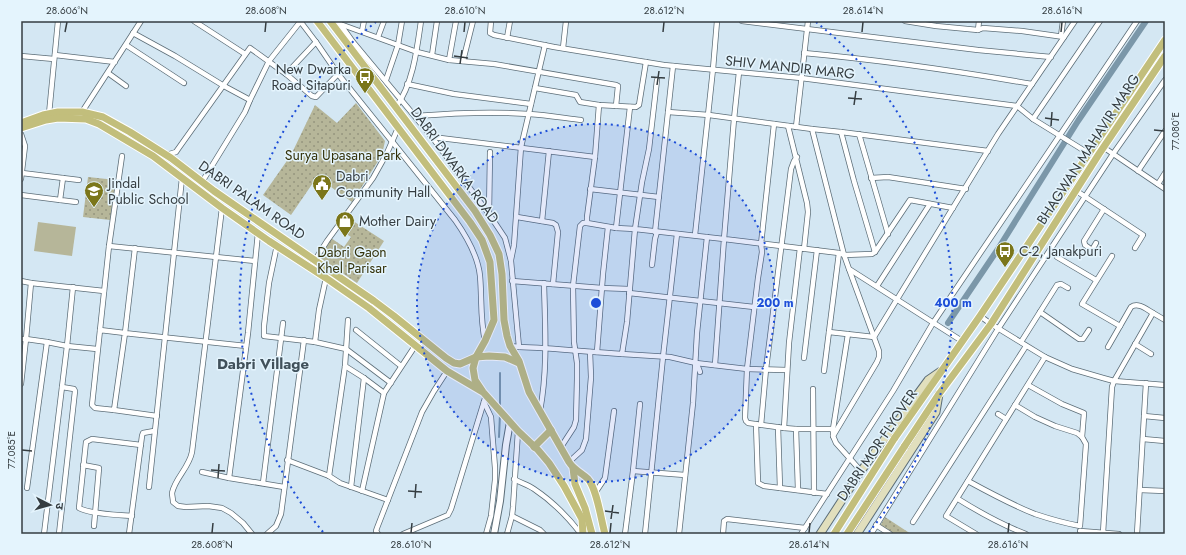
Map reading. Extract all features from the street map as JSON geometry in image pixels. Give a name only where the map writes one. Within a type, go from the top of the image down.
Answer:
[{"type":"main road","name":"DABRI DWARKA ROAD","points":[[317,21],[470,222],[482,240],[490,262],[494,320],[476,357],[473,368],[475,380],[485,397]]},
{"type":"main road","name":"DABRI DWARKA ROAD","points":[[330,21],[475,210],[490,235],[498,254],[502,274],[504,320],[510,346],[519,363],[529,392],[571,465],[588,480],[595,493],[605,534]]},
{"type":"main road","name":"BHAGWAN MAHAVIR MARG","points":[[943,370],[1165,40]]},
{"type":"main road","name":"BHAGWAN MAHAVIR MARG","points":[[939,394],[991,324],[1075,190],[1165,56]]},
{"type":"main road","name":"DABRI PALAM ROAD","points":[[22,127],[49,114],[58,112],[82,112],[103,117],[166,155],[202,182],[316,260],[389,312],[454,363],[460,364],[476,357],[489,356],[505,357],[519,363]]},
{"type":"main road","name":"DABRI PALAM ROAD","points":[[22,127],[58,118],[86,119],[99,124],[125,139],[153,156],[222,208],[369,308],[447,371],[485,397]]},
{"type":"main road","points":[[125,139],[130,132]]},
{"type":"main road","points":[[820,534],[861,471],[928,380],[943,370]]},
{"type":"main road","name":"DABRI MOR FLYOVER","points":[[834,534],[894,439],[943,370]]},
{"type":"main road","points":[[857,534],[936,412],[939,394]]},
{"type":"main road","name":"DABRI MOR FLYOVER","points":[[847,534],[939,394]]},
{"type":"main road","points":[[485,397],[549,463],[582,518],[582,534]]},
{"type":"main road","points":[[534,446],[551,430]]},
{"type":"main road","points":[[571,465],[575,484],[585,508],[592,534]]},
{"type":"street","points":[[49,114],[58,21]]},
{"type":"street","points":[[82,112],[141,21]]},
{"type":"street","points":[[194,21],[245,54]]},
{"type":"street","points":[[202,182],[245,112],[269,61],[300,21],[338,74],[465,234],[475,256],[480,275],[481,319],[485,341]]},
{"type":"street","points":[[362,31],[364,21]]},
{"type":"street","points":[[378,37],[384,21]]},
{"type":"street","points":[[386,80],[398,45],[402,21]]},
{"type":"street","points":[[396,107],[402,99],[417,52],[421,21]]},
{"type":"street","points":[[432,56],[437,21]]},
{"type":"street","points":[[449,60],[456,21]]},
{"type":"street","points":[[463,61],[473,21]]},
{"type":"street","name":"SHIV MANDIR MARG","points":[[491,21],[490,33],[507,38],[646,62],[801,78],[1017,106]]},
{"type":"street","points":[[507,38],[510,21]]},
{"type":"street","points":[[564,48],[566,21]]},
{"type":"street","points":[[696,235],[714,69],[717,21]]},
{"type":"street","points":[[742,21],[978,50],[1051,56]]},
{"type":"street","points":[[796,126],[808,21]]},
{"type":"street","points":[[905,21],[936,26],[978,30],[983,28],[1022,31],[1062,36]]},
{"type":"street","points":[[978,21],[978,30]]},
{"type":"street","points":[[1062,36],[1063,21]]},
{"type":"street","points":[[874,337],[988,151],[1051,56],[1062,36],[1075,21]]},
{"type":"street","points":[[1033,119],[1100,21]]},
{"type":"street","points":[[801,534],[893,391],[933,323],[1137,21]]},
{"type":"street","points":[[339,22],[417,52],[449,60],[494,64],[618,85],[616,106]]},
{"type":"street","points":[[339,22],[353,42],[402,99],[432,137],[505,238],[511,261],[519,347]]},
{"type":"street","points":[[133,33],[250,100]]},
{"type":"street","points":[[286,74],[316,42]]},
{"type":"street","points":[[126,45],[184,83]]},
{"type":"street","points":[[511,261],[514,245],[521,147],[545,45]]},
{"type":"street","points":[[166,155],[176,152],[226,87],[250,48],[286,74],[314,97],[318,96],[338,74]]},
{"type":"street","points":[[804,53],[848,57],[1032,84]]},
{"type":"street","points":[[21,56],[115,62]]},
{"type":"street","points":[[535,88],[576,95],[580,102],[600,105],[636,107],[639,105],[646,62]]},
{"type":"street","points":[[652,266],[674,66]]},
{"type":"street","points":[[715,365],[724,239],[739,72]]},
{"type":"street","points":[[108,73],[126,86]]},
{"type":"street","points":[[622,354],[627,322],[635,229],[649,149],[657,80]]},
{"type":"street","points":[[871,534],[998,329],[1113,154],[1165,80]]},
{"type":"street","points":[[407,84],[454,94],[532,104]]},
{"type":"street","points":[[587,223],[600,105]]},
{"type":"street","points":[[1017,106],[1033,119],[1088,153]]},
{"type":"street","points":[[616,228],[630,107]]},
{"type":"street","points":[[415,116],[480,112],[529,114],[581,120]]},
{"type":"street","points":[[668,112],[709,115],[988,151]]},
{"type":"street","points":[[774,124],[762,252],[747,369],[745,418],[748,423],[784,428],[833,429]]},
{"type":"street","points":[[784,428],[787,370],[808,212],[797,157],[788,126]]},
{"type":"street","points":[[21,179],[24,144],[22,127]]},
{"type":"street","points":[[310,268],[327,240],[373,178],[387,154],[398,128]]},
{"type":"street","points":[[812,129],[842,254],[879,351],[877,362],[834,436]]},
{"type":"street","points":[[1138,171],[1165,131]]},
{"type":"street","points":[[841,132],[875,252]]},
{"type":"street","points":[[858,134],[888,234]]},
{"type":"street","points":[[432,137],[595,157]]},
{"type":"street","points":[[1103,147],[1165,189]]},
{"type":"street","points":[[542,221],[549,151]]},
{"type":"street","points":[[489,214],[490,152]]},
{"type":"street","points":[[122,156],[109,246],[92,405],[95,408],[157,416]]},
{"type":"street","points":[[797,157],[791,170],[758,424],[758,483],[764,486],[827,494]]},
{"type":"street","points":[[22,173],[79,180]]},
{"type":"street","points":[[1158,184],[1165,173]]},
{"type":"street","points":[[871,178],[888,177],[966,189]]},
{"type":"street","points":[[60,200],[63,178]]},
{"type":"street","points":[[149,487],[182,178]]},
{"type":"street","points":[[590,190],[659,197]]},
{"type":"street","points":[[1075,190],[1143,235],[1135,248]]},
{"type":"street","points":[[21,195],[76,202]]},
{"type":"street","points":[[561,447],[574,427],[576,420],[577,363],[575,350],[573,286],[580,226],[583,223],[608,228],[696,235],[842,254],[867,255],[875,252],[910,200],[953,208]]},
{"type":"street","points":[[877,286],[930,204]]},
{"type":"street","points":[[222,208],[191,458],[172,494],[173,502],[178,506],[208,506],[222,508],[243,523],[252,534]]},
{"type":"street","points":[[1096,243],[1092,250],[1085,245],[1084,241],[1104,209]]},
{"type":"street","points":[[516,217],[553,223],[558,227],[553,284]]},
{"type":"street","points":[[597,352],[608,228]]},
{"type":"street","points":[[228,478],[246,346],[258,233]]},
{"type":"street","points":[[645,534],[677,234]]},
{"type":"street","points":[[679,534],[692,422],[700,300],[707,237]]},
{"type":"street","points":[[109,246],[255,261]]},
{"type":"street","points":[[277,246],[269,283],[263,335],[265,337],[304,340],[346,349],[391,383]]},
{"type":"street","points":[[114,410],[135,248]]},
{"type":"street","points":[[804,358],[817,250]]},
{"type":"street","points":[[824,371],[842,254]]},
{"type":"street","points":[[1112,256],[1082,304],[1120,326]]},
{"type":"street","points":[[1057,257],[1096,280]]},
{"type":"street","points":[[849,269],[962,342]]},
{"type":"street","points":[[315,342],[319,310],[326,278]]},
{"type":"street","points":[[21,281],[104,291]]},
{"type":"street","points":[[21,384],[24,339],[31,282]]},
{"type":"street","points":[[512,282],[602,288],[754,307]]},
{"type":"street","points":[[540,411],[543,395],[545,348],[544,283]]},
{"type":"street","points":[[1021,342],[1057,285],[1061,284],[1068,288]]},
{"type":"street","points":[[44,534],[73,288]]},
{"type":"street","points":[[1108,347],[1134,304],[1165,320]]},
{"type":"street","points":[[1040,312],[1079,339],[1084,339],[1089,330]]},
{"type":"street","points":[[1103,533],[1111,394],[1114,381],[1153,313]]},
{"type":"street","points":[[980,316],[998,329],[1045,357],[1072,369],[1114,381],[1165,385]]},
{"type":"street","points":[[329,476],[345,366],[348,320]]},
{"type":"street","points":[[264,484],[283,323]]},
{"type":"street","points":[[100,330],[246,346]]},
{"type":"street","points":[[356,330],[401,366]]},
{"type":"street","points":[[829,332],[874,337]]},
{"type":"street","points":[[848,334],[833,429],[836,443],[861,471]]},
{"type":"street","points":[[24,339],[97,349]]},
{"type":"street","points":[[266,534],[276,526],[279,520],[304,340]]},
{"type":"street","points":[[27,488],[46,342]]},
{"type":"street","points":[[1135,344],[1151,354]]},
{"type":"street","points":[[362,491],[384,393],[415,346]]},
{"type":"street","points":[[510,346],[663,357],[747,369],[787,370]]},
{"type":"street","points":[[913,522],[1026,346]]},
{"type":"street","points":[[571,465],[582,450],[586,439],[591,377],[590,352]]},
{"type":"street","points":[[976,534],[946,516],[958,499],[1045,357]]},
{"type":"street","points":[[696,362],[700,372]]},
{"type":"street","points":[[345,366],[384,393]]},
{"type":"street","points":[[378,534],[376,532],[377,528],[422,412],[447,371]]},
{"type":"street","points":[[350,487],[364,378]]},
{"type":"street","points":[[1137,534],[1146,384]]},
{"type":"street","points":[[1028,385],[1062,404],[1084,413],[1082,436],[1086,444],[1079,533],[1119,534]]},
{"type":"street","points":[[59,534],[75,392],[74,389],[62,387]]},
{"type":"street","points":[[813,390],[814,493]]},
{"type":"street","points":[[403,534],[448,515],[485,397]]},
{"type":"street","points":[[485,397],[491,417],[495,468],[491,516],[486,534]]},
{"type":"street","points":[[625,534],[634,471],[640,404]]},
{"type":"street","points":[[1015,405],[1054,426],[1082,436]]},
{"type":"street","points":[[595,493],[605,478],[614,411]]},
{"type":"street","points":[[998,414],[1006,420]]},
{"type":"street","points":[[1144,416],[1165,418]]},
{"type":"street","points":[[494,534],[500,501],[509,421]]},
{"type":"street","points":[[778,427],[780,488]]},
{"type":"street","points":[[796,429],[798,490]]},
{"type":"street","points":[[129,534],[143,433],[154,431]]},
{"type":"street","points":[[507,534],[512,516],[518,431]]},
{"type":"street","points":[[132,516],[81,510],[79,508],[83,465],[86,442],[89,440],[92,439],[141,445]]},
{"type":"street","points":[[1143,439],[1165,440]]},
{"type":"street","points":[[287,460],[329,476],[350,487],[388,500]]},
{"type":"street","points":[[83,465],[99,468],[94,526]]},
{"type":"street","points":[[634,471],[685,475]]},
{"type":"street","points":[[202,472],[228,478],[284,487]]},
{"type":"street","points":[[514,479],[534,489],[567,517],[582,534]]},
{"type":"street","points":[[968,481],[1009,503],[1034,514],[1059,522],[1080,526]]},
{"type":"street","points":[[1140,490],[1165,491]]},
{"type":"street","points":[[958,499],[1010,528],[1026,534]]},
{"type":"street","points":[[512,516],[544,534]]},
{"type":"street","points":[[723,534],[724,521],[727,519],[805,528]]},
{"type":"street","points":[[876,525],[890,534]]},
{"type":"green space","name":"Surya Upasana Park","points":[[356,103],[385,141],[382,155],[352,202],[317,177],[291,215],[263,195],[291,155],[315,105],[337,123]]},
{"type":"green space","points":[[88,177],[116,180],[110,220],[83,217]]},
{"type":"green space","name":"Dabri Gaon Khel Parisar","points":[[347,217],[384,241],[357,283],[319,257],[331,238],[344,247],[351,237],[339,229]]},
{"type":"green space","points":[[38,222],[76,227],[72,256],[34,251]]},
{"type":"green space","points":[[885,517],[911,534],[892,534],[880,526]]},
{"type":"waterway","points":[[948,323],[998,249],[1078,121],[1146,21]]},
{"type":"waterway","points":[[500,373],[500,407]]},
{"type":"waterway","points":[[499,437],[500,414]]},
{"type":"place","name":"New Dwarka Road Sitapuri","points":[[365,94]]},
{"type":"place","name":"Dabri Community Hall","points":[[322,201]]},
{"type":"place","name":"Jindal Public School","points":[[94,208]]},
{"type":"place","name":"Mother Dairy","points":[[345,238]]},
{"type":"place","name":"C-2, Janakpuri","points":[[1005,268]]},
{"type":"district","name":"Dabri Village","points":[[263,364]]}]
